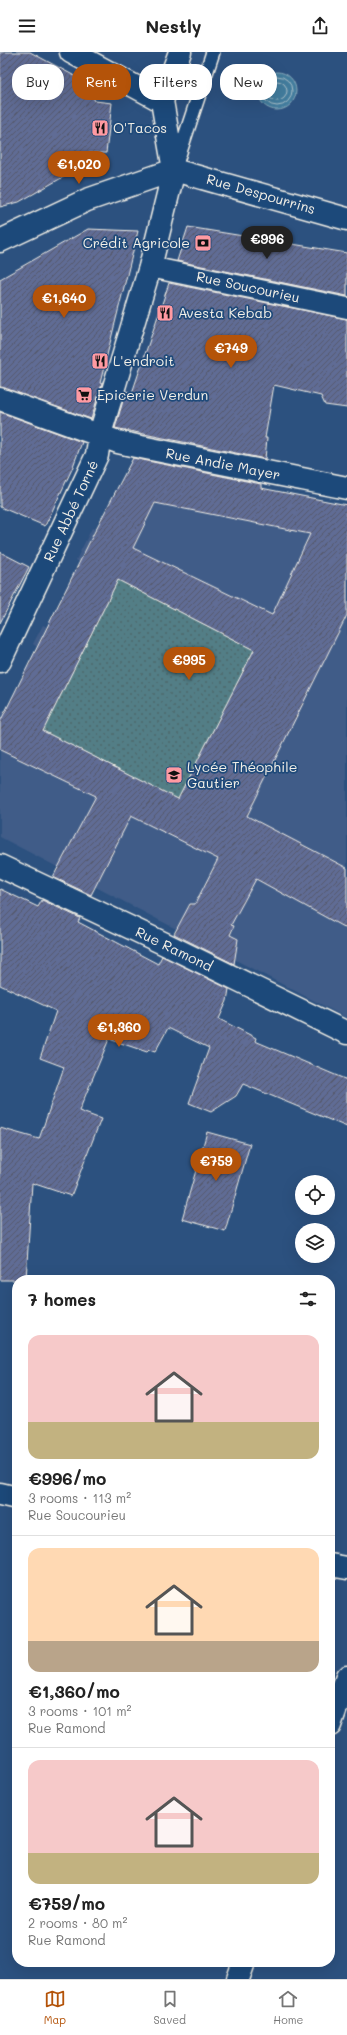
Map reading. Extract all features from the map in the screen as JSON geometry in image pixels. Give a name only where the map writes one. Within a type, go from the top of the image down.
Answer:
[{"type":"street","points":[[70,52],[162,101]]},
{"type":"street","points":[[0,241],[87,200],[174,170],[162,101],[180,52]]},
{"type":"street","name":"Rue Despourrins","points":[[174,170],[347,219]]},
{"type":"street","name":"Rue Abbé Torné","points":[[0,661],[97,456],[100,434],[150,266],[174,170]]},
{"type":"street","name":"Rue Soucourieu","points":[[150,266],[347,308]]},
{"type":"street","name":"Rue Andie Mayer","points":[[0,399],[136,446],[347,488]]},
{"type":"street","name":"Rue Ramond","points":[[0,866],[165,944],[347,1033]]},
{"type":"street","points":[[0,1494],[12,1497]]},
{"type":"street","points":[[335,1566],[347,1568]]},
{"type":"street","points":[[335,1711],[347,1677]]},
{"type":"street","points":[[238,1979],[242,1967]]},
{"type":"lane","points":[[174,170],[213,52]]},
{"type":"shaded area","name":"Lycée Théophile Gautier","points":[[131,463],[347,505],[347,1018],[0,837],[0,713],[1,711],[5,712],[37,647],[33,644],[43,625],[47,627],[79,562],[76,560],[92,528],[97,530]]},
{"type":"green space","points":[[118,580],[254,650],[178,799],[43,731]]},
{"type":"water","points":[[277,72],[287,75],[293,81],[296,91],[293,101],[287,107],[277,110],[267,107],[261,101],[277,100]]},
{"type":"building","points":[[0,52],[30,52],[52,64],[12,64],[12,100],[64,100],[64,70],[72,75],[72,100],[94,100],[112,103],[106,153],[89,153],[81,167],[19,202],[0,207]]},
{"type":"building","points":[[188,227],[347,253],[347,296],[177,261]]},
{"type":"building","points":[[88,229],[138,231],[100,383],[102,384],[91,419],[0,387],[0,279]]},
{"type":"building","points":[[169,283],[347,319],[347,408],[325,405],[321,396],[274,385],[265,438],[267,438],[265,459],[115,428],[126,391],[132,393]]},
{"type":"building","points":[[0,412],[82,442],[72,469],[45,526],[0,507]]},
{"type":"building","points":[[133,458],[261,484],[261,488],[347,505],[347,615],[247,816],[347,868],[347,929],[256,879],[231,925],[234,926],[230,935],[238,939],[234,964],[174,934],[190,904],[195,904],[218,859],[131,816],[91,895],[53,877],[96,796],[0,750],[0,722]],"holes":[[[155,503],[310,534],[272,615],[133,548]],[[118,580],[254,650],[178,799],[43,731]]]},
{"type":"building","points":[[0,552],[29,567],[0,623]]},
{"type":"building","points":[[0,889],[38,907],[42,900],[80,918],[78,922],[158,964],[162,956],[229,989],[227,1001],[219,1019],[256,1038],[255,1041],[347,1080],[347,1127],[243,1084],[236,1096],[211,1112],[189,1103],[209,1048],[168,1028],[155,1052],[149,1050],[147,1052],[109,1039],[79,1111],[101,1119],[71,1196],[32,1183],[26,1275],[12,1275],[12,1280],[0,1280],[0,1128],[39,1139],[64,1067],[40,1058],[56,1011],[0,985]]},
{"type":"building","points":[[207,1132],[250,1144],[225,1231],[182,1219]]},
{"type":"place","name":"O'Tacos","points":[[100,128]]},
{"type":"place","name":"Crédit Agricole","points":[[203,243]]},
{"type":"place","name":"Avesta Kebab","points":[[165,313]]},
{"type":"place","name":"L'endroit","points":[[100,361]]},
{"type":"place","name":"Epicerie Verdun","points":[[84,395]]},
{"type":"place","name":"Lycée Théophile Gautier","points":[[174,775]]}]
